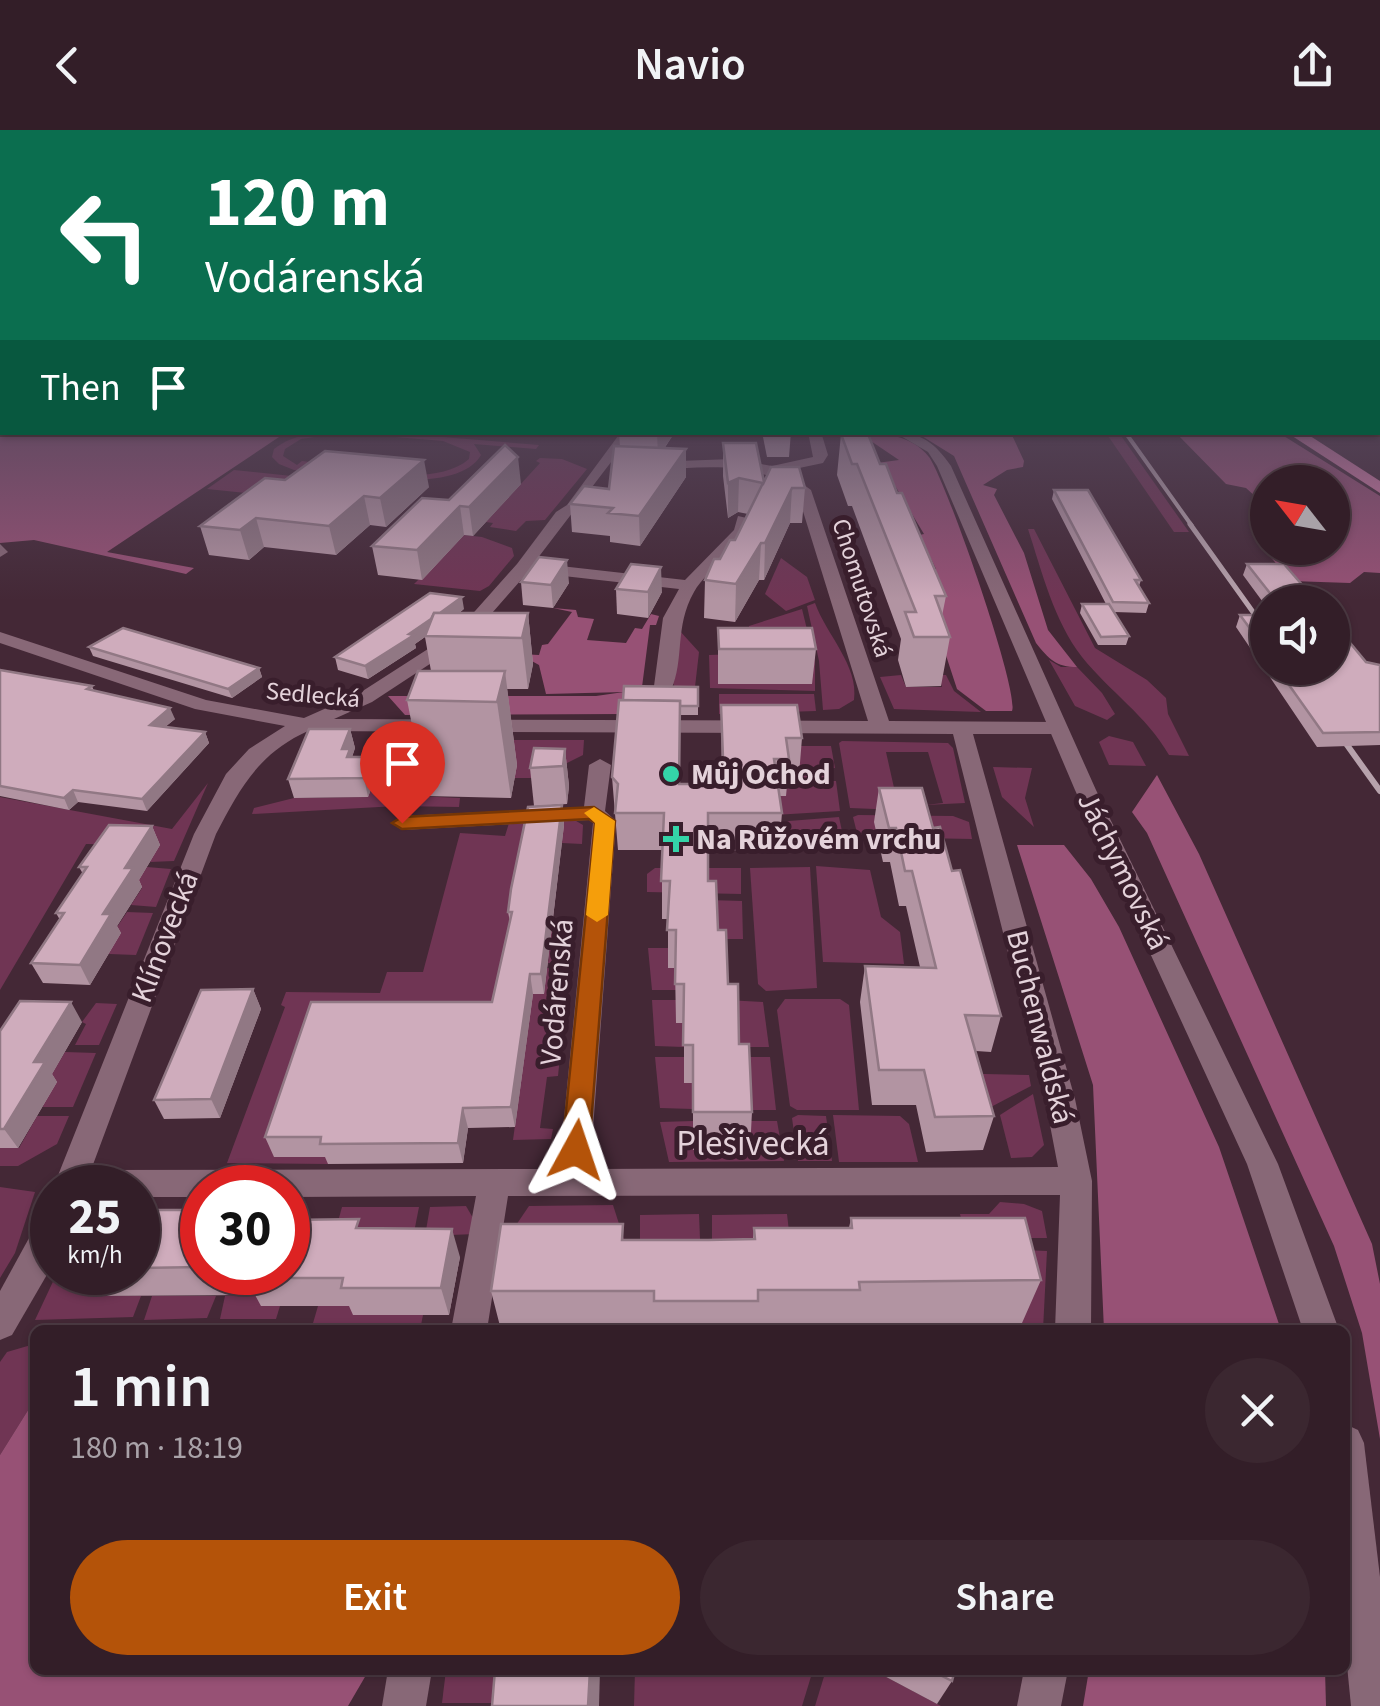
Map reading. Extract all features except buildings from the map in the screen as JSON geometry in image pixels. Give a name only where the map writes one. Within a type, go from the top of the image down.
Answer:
[{"type":"highway","points":[[1328,455],[1380,488]]},
{"type":"highway","points":[[1347,455],[1380,476]]},
{"type":"street","name":"Klínovecká","points":[[78,1165],[213,819],[234,779],[256,753],[280,736],[365,698],[477,623],[560,515],[616,466],[620,455]]},
{"type":"street","points":[[616,466],[748,465],[773,470],[818,460],[821,455]]},
{"type":"street","name":"Jáchymovská","points":[[937,455],[1055,728],[1264,1164],[1307,1278],[1320,1325]]},
{"type":"street","name":"Chomutovská","points":[[773,470],[804,490],[881,729]]},
{"type":"street","points":[[664,686],[669,627],[689,585],[742,531],[744,519]]},
{"type":"street","points":[[523,567],[689,585]]},
{"type":"street","name":"Sedlecká","points":[[6,644],[202,706],[310,724],[1055,728]]},
{"type":"street","name":"Buchenwaldská","points":[[962,730],[1060,1099],[1076,1181],[1073,1325]]},
{"type":"street","name":"Vodárenská","points":[[573,1182],[605,821],[594,813],[600,765]]},
{"type":"street","points":[[402,823],[594,813]]},
{"type":"street","name":"Plešivecká","points":[[160,1185],[1076,1181]]},
{"type":"street","points":[[469,1325],[494,1182]]},
{"type":"street","points":[[0,1323],[30,1273]]},
{"type":"street","points":[[1350,1490],[1373,1706]]},
{"type":"street","points":[[404,1706],[409,1675]]},
{"type":"street","points":[[1039,1706],[1045,1675]]},
{"type":"shaded area","points":[[0,455],[253,455],[107,552],[194,568],[186,574],[34,540],[0,543]]},
{"type":"shaded area","points":[[283,455],[297,465],[302,461],[412,475],[434,474],[453,468],[469,459],[470,455],[481,455],[468,468],[422,480],[294,470],[272,457]]},
{"type":"shaded area","points":[[891,455],[927,455],[938,474],[980,586],[1005,667],[1012,711],[986,711],[957,689],[918,570],[936,569],[924,544],[915,536],[924,534],[888,474],[862,465],[899,460]]},
{"type":"shaded area","points":[[1021,455],[1023,467],[1007,470],[983,485],[997,489],[994,495],[1024,553],[1048,630],[1077,667],[1054,661],[1036,643],[954,456]]},
{"type":"shaded area","points":[[1121,455],[1134,455],[1189,532],[1174,532]]},
{"type":"shaded area","points":[[1197,455],[1314,455],[1330,465],[1250,465],[1250,492],[1226,484]]},
{"type":"shaded area","points":[[562,459],[587,469],[545,520],[526,521],[516,531],[490,527],[493,523],[486,522],[540,463],[536,461]]},
{"type":"shaded area","points":[[234,470],[320,479],[295,498],[207,489]]},
{"type":"shaded area","points":[[1350,477],[1380,496],[1380,573],[1364,572],[1350,583],[1291,581],[1277,565],[1350,565]]},
{"type":"shaded area","points":[[1028,529],[1034,529],[1095,648],[1147,680],[1166,698],[1168,714],[1189,756],[1169,755],[1150,728],[1072,643],[1056,612]]},
{"type":"shaded area","points":[[464,535],[512,548],[514,556],[480,591],[414,584]]},
{"type":"shaded area","points":[[781,558],[807,577],[815,600],[786,611],[765,594]]},
{"type":"shaded area","points":[[815,603],[852,675],[854,700],[839,709],[823,710],[819,661],[807,606]]},
{"type":"shaded area","points":[[553,608],[576,610],[578,617],[594,619],[587,640],[626,643],[651,614],[659,616],[656,625],[650,625],[642,687],[664,691],[546,694],[539,665],[519,654],[539,655],[542,645],[548,644],[572,612]]},
{"type":"shaded area","points":[[802,609],[815,662],[815,691],[710,688],[709,655],[739,654],[718,663],[719,684],[745,659],[749,626]]},
{"type":"shaded area","points":[[679,630],[699,652],[695,687],[675,687],[673,683]]},
{"type":"shaded area","points":[[1049,660],[1061,667],[1077,667],[1102,693],[1115,714],[1107,720],[1075,706]]},
{"type":"shaded area","points":[[901,675],[906,687],[942,687],[939,675],[946,675],[954,691],[981,712],[894,709],[880,677]]},
{"type":"shaded area","points":[[624,692],[623,714],[405,715],[388,696],[596,696]]},
{"type":"shaded area","points":[[719,694],[814,694],[816,711],[719,714]]},
{"type":"shaded area","points":[[1109,736],[1133,742],[1146,766],[1109,765],[1099,742]]},
{"type":"shaded area","points":[[374,740],[584,740],[583,755],[537,778],[420,778],[415,796],[460,798],[459,807],[397,806],[252,814],[254,808],[294,798],[368,797],[360,776]]},
{"type":"shaded area","points":[[839,743],[948,743],[953,748],[965,803],[925,805],[943,803],[928,752],[886,752],[899,810],[850,808]]},
{"type":"shaded area","points":[[795,746],[831,746],[835,768],[828,769],[831,781],[836,781],[840,811],[759,816],[758,796],[784,775]]},
{"type":"shaded area","points":[[993,767],[1032,768],[1025,798],[1034,827],[1002,797]]},
{"type":"shaded area","points":[[1157,775],[1199,854],[1372,1244],[1380,1284],[1380,1439],[1362,1333],[1334,1246],[1147,833],[1132,812]]},
{"type":"shaded area","points":[[208,783],[174,861],[150,862],[159,845],[86,844],[0,990],[0,797],[172,829]]},
{"type":"shaded area","points":[[953,816],[969,822],[972,839],[920,838],[875,822],[878,838],[858,837],[853,817]]},
{"type":"shaded area","points":[[839,817],[843,836],[787,837],[785,823],[789,821]]},
{"type":"shaded area","points":[[571,818],[583,825],[582,844],[562,843],[563,828],[544,994],[547,968],[569,969],[558,1076],[547,1077],[540,1128],[553,1129],[551,1139],[513,1140],[529,1022],[329,1157],[328,1164],[227,1163],[285,1007],[281,1005],[286,992],[380,993],[387,972],[423,972],[460,833],[505,836],[509,823]]},
{"type":"shaded area","points":[[1017,845],[1064,845],[1091,879],[1119,927],[1219,1147],[1279,1325],[1104,1325],[1093,1085]]},
{"type":"shaded area","points":[[816,866],[870,870],[881,917],[900,932],[904,964],[823,962]]},
{"type":"shaded area","points":[[147,867],[171,869],[156,907],[131,905],[142,888],[134,887]]},
{"type":"shaded area","points":[[810,867],[817,988],[766,991],[758,984],[750,868]]},
{"type":"shaded area","points":[[655,868],[741,868],[741,894],[647,892],[647,874]]},
{"type":"shaded area","points":[[708,900],[742,901],[743,939],[716,939]]},
{"type":"shaded area","points":[[127,912],[153,913],[136,955],[109,954],[113,933]]},
{"type":"shaded area","points":[[552,920],[574,921],[569,964],[548,963]]},
{"type":"shaded area","points":[[648,948],[669,948],[668,968],[677,968],[676,990],[652,990]]},
{"type":"shaded area","points":[[785,999],[840,999],[849,1005],[859,1110],[797,1110],[790,1106],[777,1010]]},
{"type":"shaded area","points":[[652,1000],[676,1000],[685,1023],[684,1047],[655,1046]]},
{"type":"shaded area","points":[[726,1000],[763,1002],[769,1047],[737,1047]]},
{"type":"shaded area","points":[[96,1003],[117,1004],[99,1045],[75,1045],[86,1024],[82,1022]]},
{"type":"shaded area","points":[[65,1052],[96,1053],[73,1107],[43,1107],[47,1082]]},
{"type":"shaded area","points":[[655,1057],[684,1057],[684,1083],[693,1083],[693,1109],[660,1108]]},
{"type":"shaded area","points":[[737,1057],[770,1057],[776,1110],[749,1110]]},
{"type":"shaded area","points":[[897,1072],[1029,1075],[1031,1086],[989,1108]]},
{"type":"shaded area","points":[[1033,1094],[1044,1145],[1032,1157],[1011,1158],[1000,1115]]},
{"type":"shaded area","points":[[833,1115],[900,1116],[909,1124],[918,1162],[839,1162]]},
{"type":"shaded area","points":[[37,1116],[69,1116],[57,1144],[18,1166],[0,1166],[0,1148],[19,1148]]},
{"type":"shaded area","points":[[826,1116],[832,1161],[798,1161],[792,1118]]},
{"type":"shaded area","points":[[693,1121],[694,1150],[749,1150],[749,1121],[777,1121],[784,1161],[669,1162],[660,1122]]},
{"type":"shaded area","points":[[0,1187],[30,1191],[30,1207],[15,1253],[0,1278]]},
{"type":"shaded area","points":[[1000,1202],[1024,1204],[1042,1211],[1047,1238],[966,1238],[960,1214],[989,1214]]},
{"type":"shaded area","points":[[613,1205],[628,1252],[508,1237],[529,1206]]},
{"type":"shaded area","points":[[466,1206],[477,1225],[476,1234],[425,1236],[430,1207]]},
{"type":"shaded area","points":[[342,1207],[419,1207],[409,1258],[331,1247]]},
{"type":"shaded area","points":[[699,1214],[700,1239],[640,1239],[640,1215]]},
{"type":"shaded area","points":[[787,1214],[790,1240],[712,1240],[712,1215]]},
{"type":"shaded area","points":[[966,1248],[1047,1251],[1043,1325],[982,1325]]},
{"type":"shaded area","points":[[47,1295],[141,1296],[133,1317],[35,1320]]},
{"type":"shaded area","points":[[265,1295],[280,1306],[276,1319],[220,1319],[225,1296]]},
{"type":"shaded area","points":[[152,1296],[216,1296],[207,1318],[144,1320]]},
{"type":"shaded area","points":[[318,1306],[355,1306],[354,1315],[423,1315],[421,1325],[312,1325]]},
{"type":"shaded area","points":[[30,1345],[30,1407],[0,1455],[0,1362],[7,1352]]},
{"type":"shaded area","points":[[30,1407],[30,1675],[366,1675],[348,1706],[0,1706],[0,1455]]},
{"type":"shaded area","points":[[445,1675],[515,1675],[512,1703],[442,1703]]},
{"type":"shaded area","points":[[635,1675],[811,1675],[802,1706],[634,1706]]},
{"type":"shaded area","points":[[824,1675],[882,1675],[941,1706],[815,1706]]},
{"type":"shaded area","points":[[1088,1675],[1325,1675],[1326,1706],[1083,1706]]},
{"type":"railway","points":[[1141,455],[1192,526]]},
{"type":"railway","points":[[1190,524],[1250,608]]},
{"type":"railway","points":[[1332,724],[1380,791]]},
{"type":"slow traffic","points":[[594,813],[605,821],[597,915]]},
{"type":"place","name":"Můj Ochod","points":[[671,774]]},
{"type":"place","name":"Na Růžovém vrchu","points":[[676,839]]},
{"type":"route","points":[[402,823],[594,813],[605,821],[576,1150]]}]
